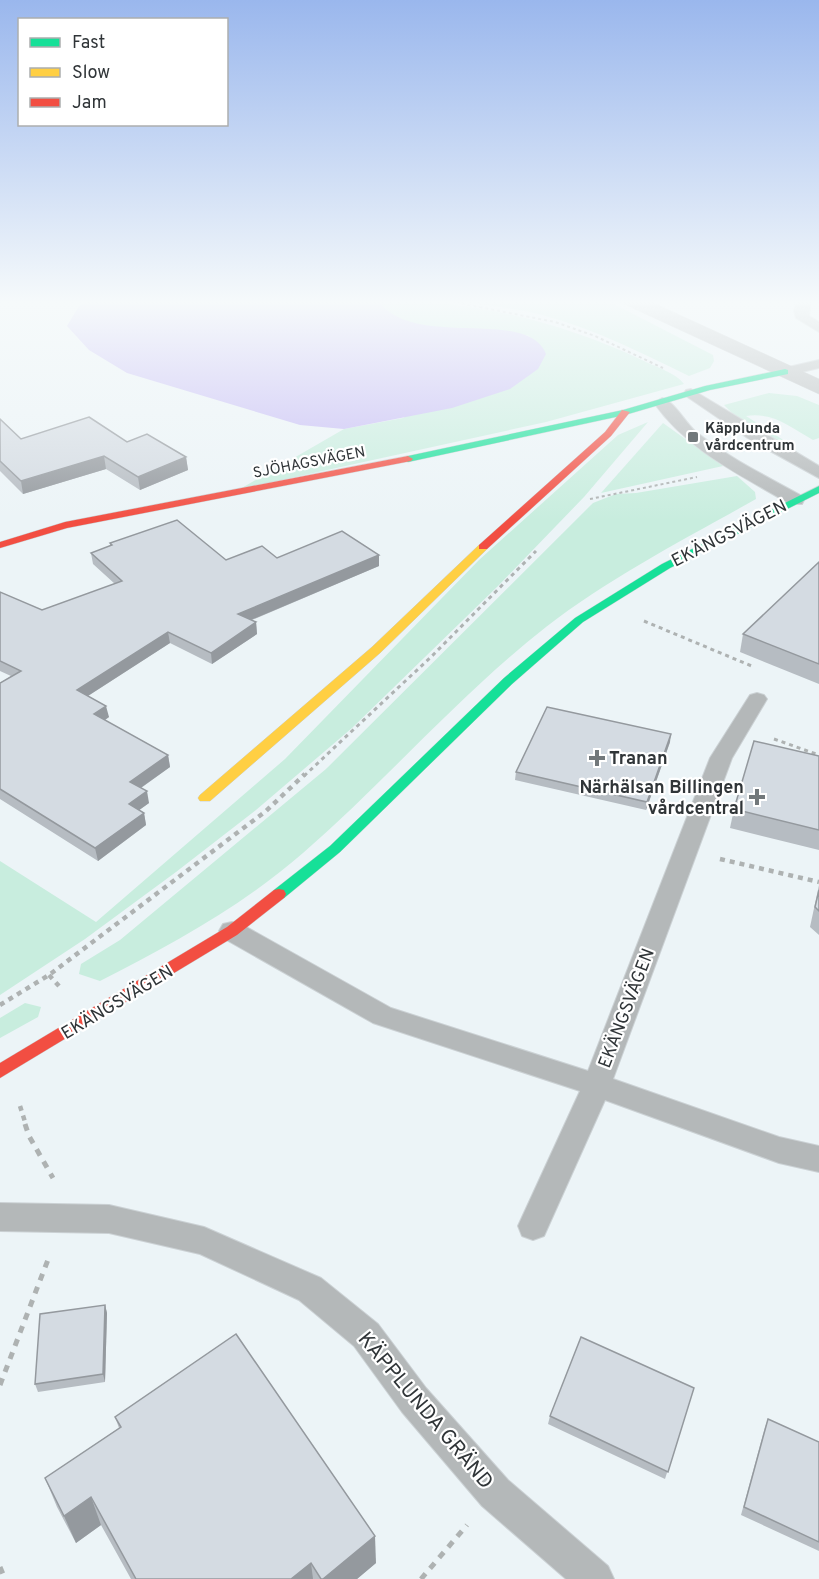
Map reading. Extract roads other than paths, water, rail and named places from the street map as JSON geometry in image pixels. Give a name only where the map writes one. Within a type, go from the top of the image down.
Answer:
[{"type":"street","name":"SJÖHAGSVÄGEN","points":[[0,545],[65,525],[405,460],[625,412],[708,388],[777,374]]},
{"type":"street","points":[[789,374],[819,387]]},
{"type":"street","points":[[204,798],[376,650],[473,556],[608,434],[625,412]]},
{"type":"street","name":"EKÄNGSVÄGEN","points":[[0,1071],[90,1019],[232,931],[335,849],[508,681],[579,620],[666,566],[819,489]]},
{"type":"lane","points":[[691,393],[758,438],[819,473]]},
{"type":"lane","points":[[662,403],[669,415],[693,437],[796,500]]},
{"type":"lane","name":"EKÄNGSVÄGEN","points":[[232,931],[382,1016],[597,1085],[720,758],[757,699]]},
{"type":"lane","points":[[533,1226],[597,1085],[779,1150],[819,1159]]},
{"type":"lane","name":"KÄPPLUNDA GRÄND","points":[[0,1217],[120,1221],[204,1241],[310,1289],[366,1335],[414,1400],[495,1493],[595,1579]]},
{"type":"place","name":"Käpplunda vårdcentrum","points":[[693,437]]},
{"type":"place","name":"Tranan","points":[[597,758]]},
{"type":"place","name":"Närhälsan Billingen vårdcentral","points":[[757,797]]}]
